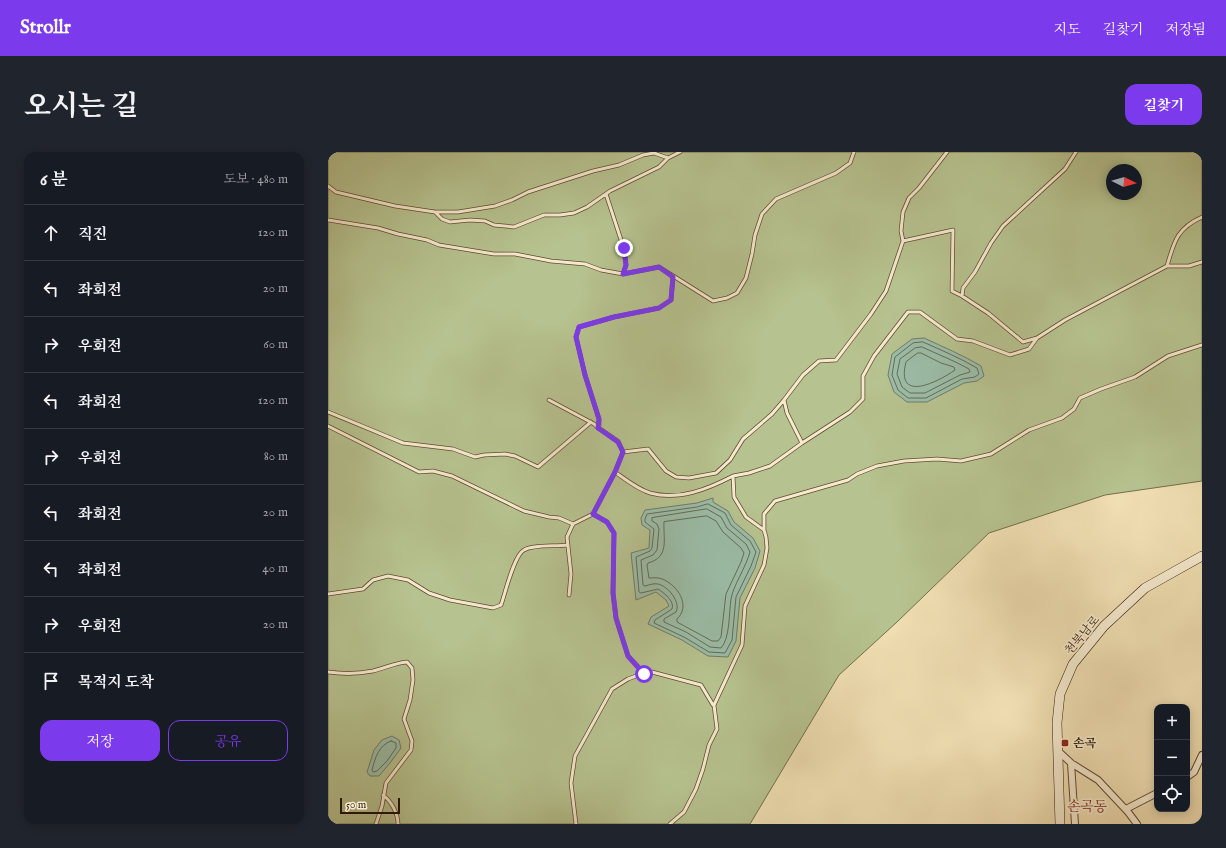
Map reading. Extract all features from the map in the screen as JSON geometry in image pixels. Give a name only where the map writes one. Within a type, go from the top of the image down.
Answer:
[{"type":"main road","name":"천북남로","points":[[1060,824],[1057,723],[1060,694],[1073,664],[1104,626],[1145,588],[1202,556]]},
{"type":"street","points":[[1057,750],[1071,763],[1098,780],[1136,820],[1137,824]]},
{"type":"street","points":[[1188,776],[1194,772],[1202,755]]},
{"type":"street","points":[[1071,763],[1075,824]]},
{"type":"street","points":[[1126,810],[1154,795]]},
{"type":"lane","points":[[435,212],[442,219],[450,222],[470,220],[484,221],[494,225],[514,227],[544,215],[574,213],[587,207],[606,194],[659,167],[668,158],[680,152]]},
{"type":"lane","points":[[328,220],[378,228],[427,240],[439,245],[494,254],[515,254],[584,264],[601,270],[623,274],[659,267],[713,301],[727,298],[737,293],[746,278],[755,235],[762,214],[776,199],[836,173],[850,163],[854,152]]},
{"type":"lane","points":[[623,452],[648,449],[666,471],[676,477],[690,478],[716,473],[730,460],[744,439],[772,414],[803,375],[819,361],[836,360],[871,314],[886,291],[903,241],[901,230],[903,212],[909,198],[919,188],[947,152]]},
{"type":"lane","points":[[962,296],[963,288],[975,272],[991,243],[1003,226],[1065,169],[1076,152]]},
{"type":"lane","points":[[328,186],[336,192],[395,206],[435,212],[458,212],[495,206],[528,192],[593,171],[619,165],[643,155],[654,153],[668,158]]},
{"type":"lane","points":[[606,194],[624,248],[626,265],[623,274]]},
{"type":"lane","points":[[1167,266],[1176,238],[1184,227],[1202,216]]},
{"type":"lane","points":[[903,241],[953,230],[952,291],[988,313],[1022,342],[1037,338],[1065,320],[1167,266],[1189,266],[1202,262]]},
{"type":"lane","points":[[598,428],[599,419],[585,375],[576,337],[579,327],[614,317],[659,308],[671,300],[673,277]]},
{"type":"lane","points":[[615,472],[649,493],[666,495],[692,494],[733,476],[749,473],[770,466],[850,412],[863,399],[864,376],[874,356],[908,312],[920,312],[957,339],[974,341],[1010,355],[1029,349],[1037,338]]},
{"type":"lane","points":[[714,705],[742,645],[746,606],[764,565],[766,554],[764,514],[775,501],[848,480],[857,474],[877,466],[904,461],[937,459],[961,461],[991,454],[1029,430],[1062,418],[1074,409],[1080,398],[1101,389],[1135,378],[1168,356],[1202,345]]},
{"type":"lane","points":[[550,400],[591,422],[618,442],[623,452],[615,472],[593,514],[573,524],[567,537],[571,574],[569,595]]},
{"type":"lane","points":[[784,400],[787,413],[802,443]]},
{"type":"lane","points":[[328,412],[403,443],[453,449],[475,457],[505,454],[515,456],[538,467],[591,422]]},
{"type":"lane","points":[[328,426],[419,472],[433,471],[452,476],[524,511],[560,518],[573,524]]},
{"type":"lane","points":[[733,476],[734,497],[746,517],[764,530]]},
{"type":"lane","points":[[593,514],[607,522],[614,533],[613,593],[616,618],[628,656],[644,674]]},
{"type":"lane","points":[[328,594],[363,589],[373,580],[388,576],[408,580],[429,593],[450,600],[493,608],[501,605],[519,554],[524,550],[539,546],[568,545]]},
{"type":"lane","points":[[328,672],[357,674],[374,671],[397,663],[407,662],[412,668],[413,680],[410,700],[404,719],[412,742],[411,750],[386,783],[382,806],[376,824]]},
{"type":"lane","points":[[576,824],[571,783],[575,756],[612,689],[628,679],[652,672],[701,685],[714,705],[717,729],[709,745],[696,789],[684,812],[670,824]]},
{"type":"lane","points":[[383,795],[390,800],[398,820],[398,824]]},
{"type":"shaded area","points":[[328,152],[1202,152],[1202,481],[1105,495],[989,533],[897,622],[839,675],[750,824],[328,824]]},
{"type":"water","points":[[924,338],[981,366],[984,376],[977,381],[964,383],[927,402],[907,402],[894,392],[888,375],[892,354],[912,339]]},
{"type":"water","points":[[713,498],[713,502],[728,511],[734,522],[753,538],[760,551],[755,568],[740,598],[736,641],[728,657],[708,656],[682,640],[648,624],[651,617],[669,606],[666,600],[656,592],[636,600],[631,553],[649,548],[650,530],[642,525],[641,518],[645,510],[697,503]]},
{"type":"water","points":[[392,736],[399,740],[401,748],[379,776],[370,776],[367,772],[374,750],[382,740]]},
{"type":"place","name":"손곡","points":[[1065,743]]},
{"type":"district","name":"손곡동","points":[[1087,806]]},
{"type":"route","points":[[624,248],[626,265],[623,274],[659,267],[673,277],[671,300],[659,308],[614,317],[579,327],[576,337],[585,375],[599,419],[598,428],[618,442],[623,452],[615,472],[593,514],[607,522],[614,533],[613,593],[616,618],[628,656],[644,674]]}]
